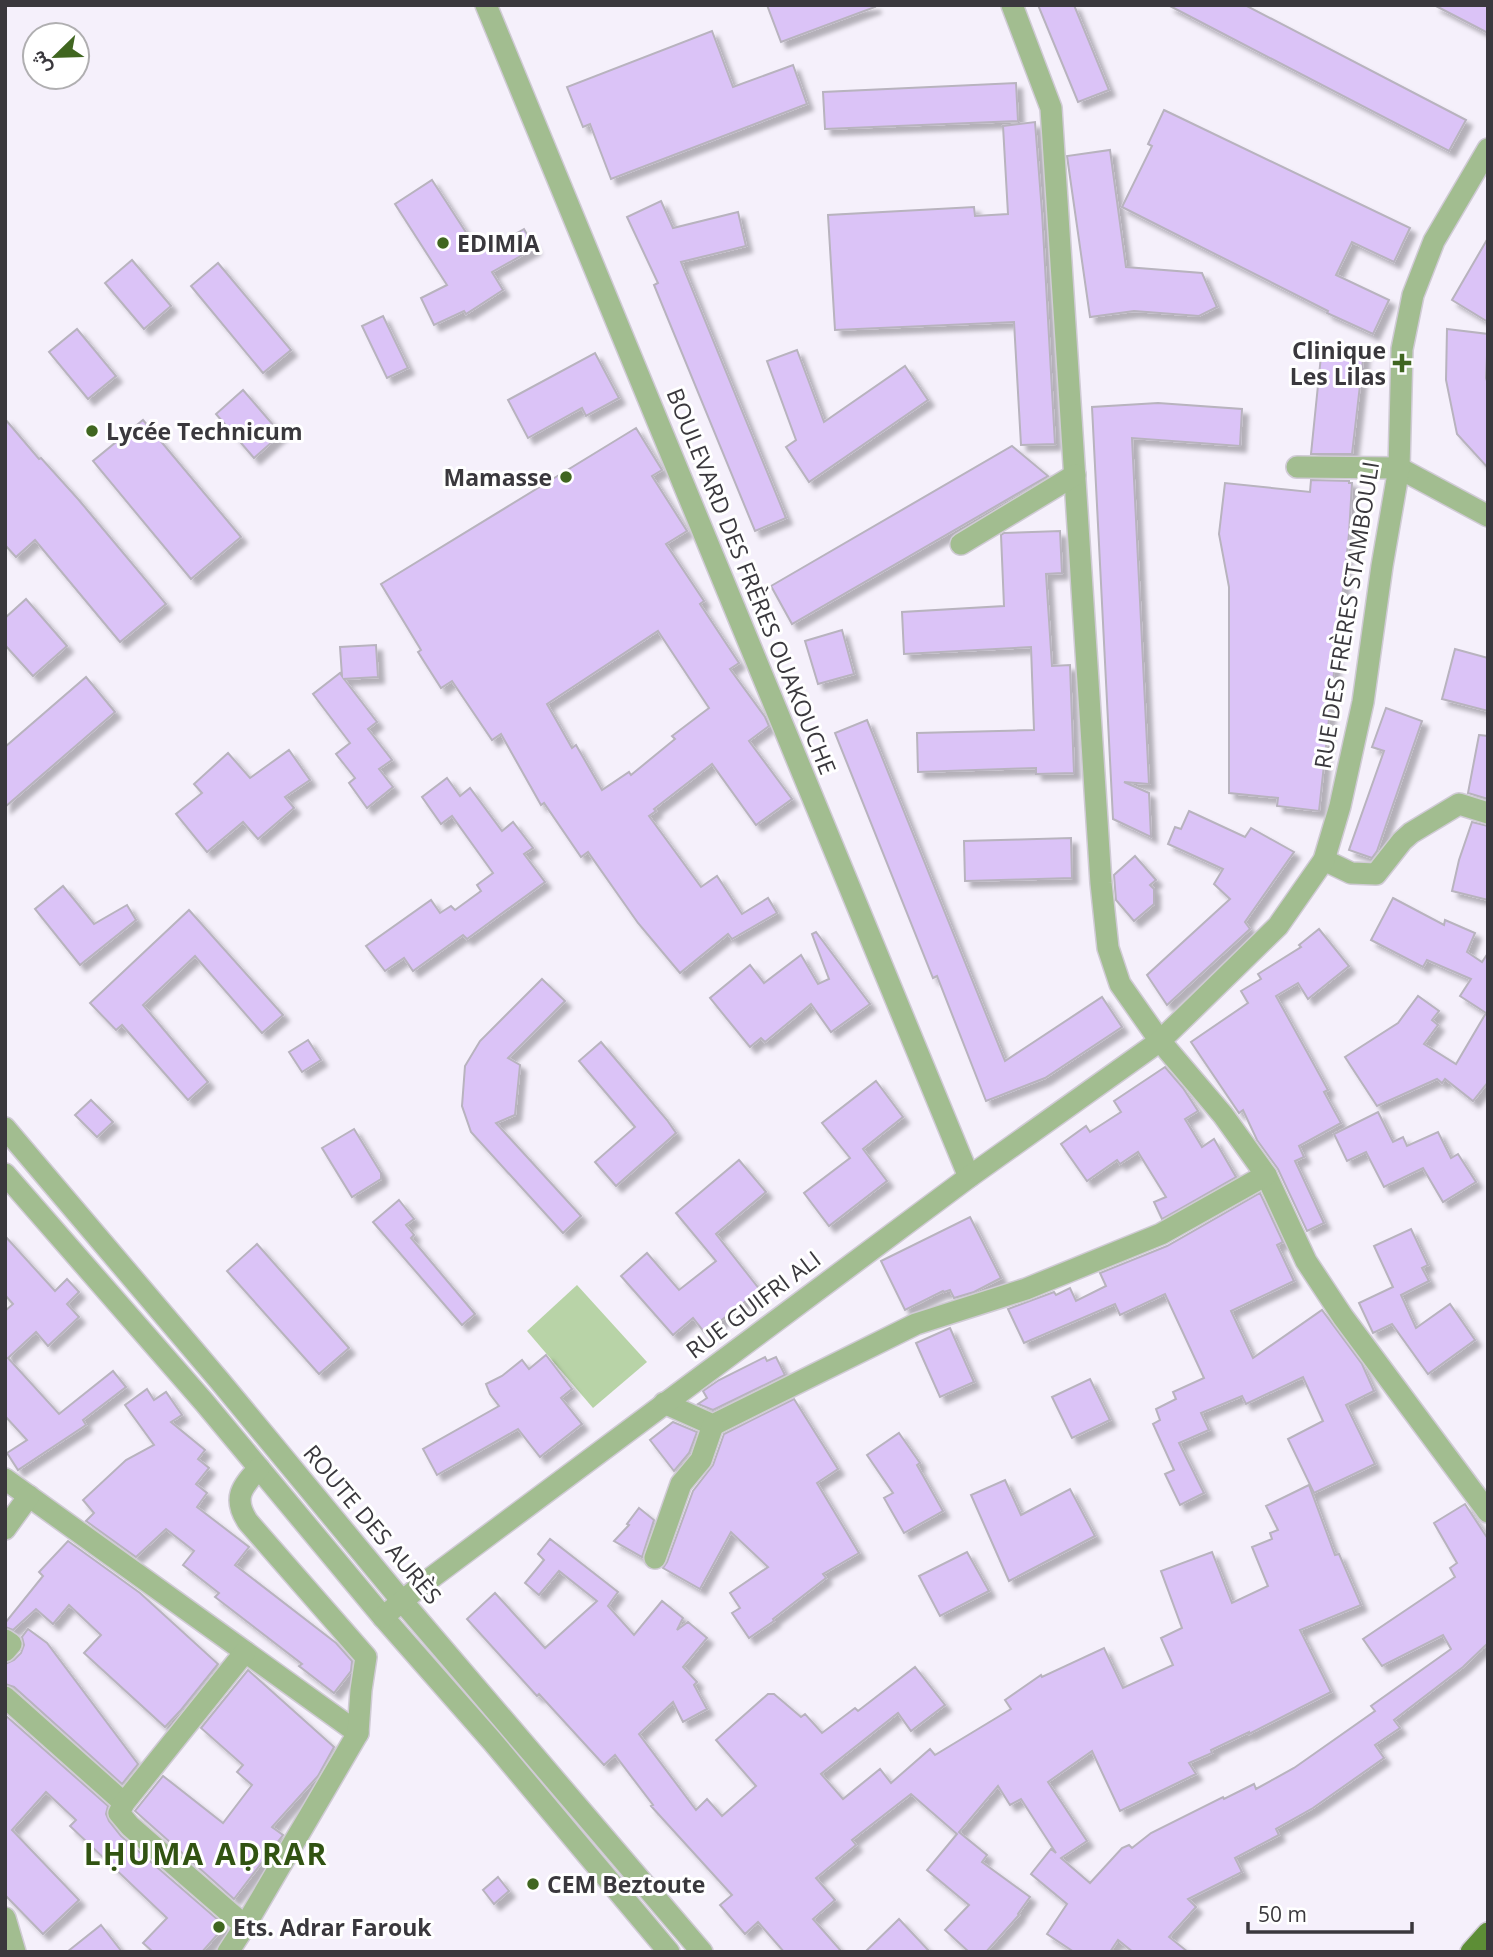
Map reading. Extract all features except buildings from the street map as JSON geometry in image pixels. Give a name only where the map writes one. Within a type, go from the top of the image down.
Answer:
[{"type":"main road","points":[[1471,1952],[1488,1933]]},
{"type":"street","name":"BOULEVARD DES FRÈRES OUAKOUCHE","points":[[486,5],[969,1177]]},
{"type":"street","points":[[1012,5],[1051,108],[1101,883],[1108,948],[1120,984],[1160,1041],[1223,1115],[1266,1175],[1306,1261],[1343,1317],[1488,1512]]},
{"type":"street","name":"RUE DES FRÈRES STAMBOULI","points":[[1160,1041],[1278,926],[1324,860],[1340,806],[1363,702],[1399,468],[1402,349],[1413,295],[1434,241],[1488,149]]},
{"type":"street","points":[[1297,467],[1399,468],[1488,516]]},
{"type":"street","points":[[961,544],[1075,475]]},
{"type":"street","points":[[1324,860],[1351,873],[1376,874],[1402,841],[1459,804],[1488,813]]},
{"type":"street","name":"RUE GUIFRI ALI","points":[[383,1617],[664,1403],[969,1177],[1160,1041]]},
{"type":"street","name":"ROUTE DES AURÈS","points":[[5,1128],[402,1601],[702,1952]]},
{"type":"street","points":[[5,1174],[204,1402],[383,1617],[492,1741],[669,1952]]},
{"type":"street","points":[[655,1558],[681,1484],[701,1460],[713,1425],[915,1324],[1026,1289],[1161,1234],[1266,1175]]},
{"type":"street","points":[[664,1403],[713,1425]]},
{"type":"street","points":[[228,1952],[358,1732],[366,1657],[240,1511],[239,1494],[259,1468]]},
{"type":"street","points":[[5,1479],[358,1732]]},
{"type":"street","points":[[5,1529],[29,1496]]},
{"type":"street","points":[[5,1640],[11,1644],[5,1651]]},
{"type":"street","points":[[245,1926],[130,1826],[119,1813],[124,1803],[246,1652]]},
{"type":"street","points":[[5,1697],[124,1803]]},
{"type":"street","points":[[5,1918],[15,1952]]},
{"type":"green space","points":[[577,1285],[647,1362],[593,1408],[527,1331]]},
{"type":"place","name":"EDIMIA","points":[[443,243]]},
{"type":"place","name":"Clinique Les Lilas","points":[[1402,363]]},
{"type":"place","name":"Lycée Technicum","points":[[92,431]]},
{"type":"place","name":"Mamasse","points":[[566,477]]},
{"type":"place","name":"CEM Beztoute","points":[[533,1884]]},
{"type":"place","name":"Ets. Adrar Farouk","points":[[219,1927]]},
{"type":"district","name":"LḤUMA AḌRAR","points":[[206,1853]]}]
